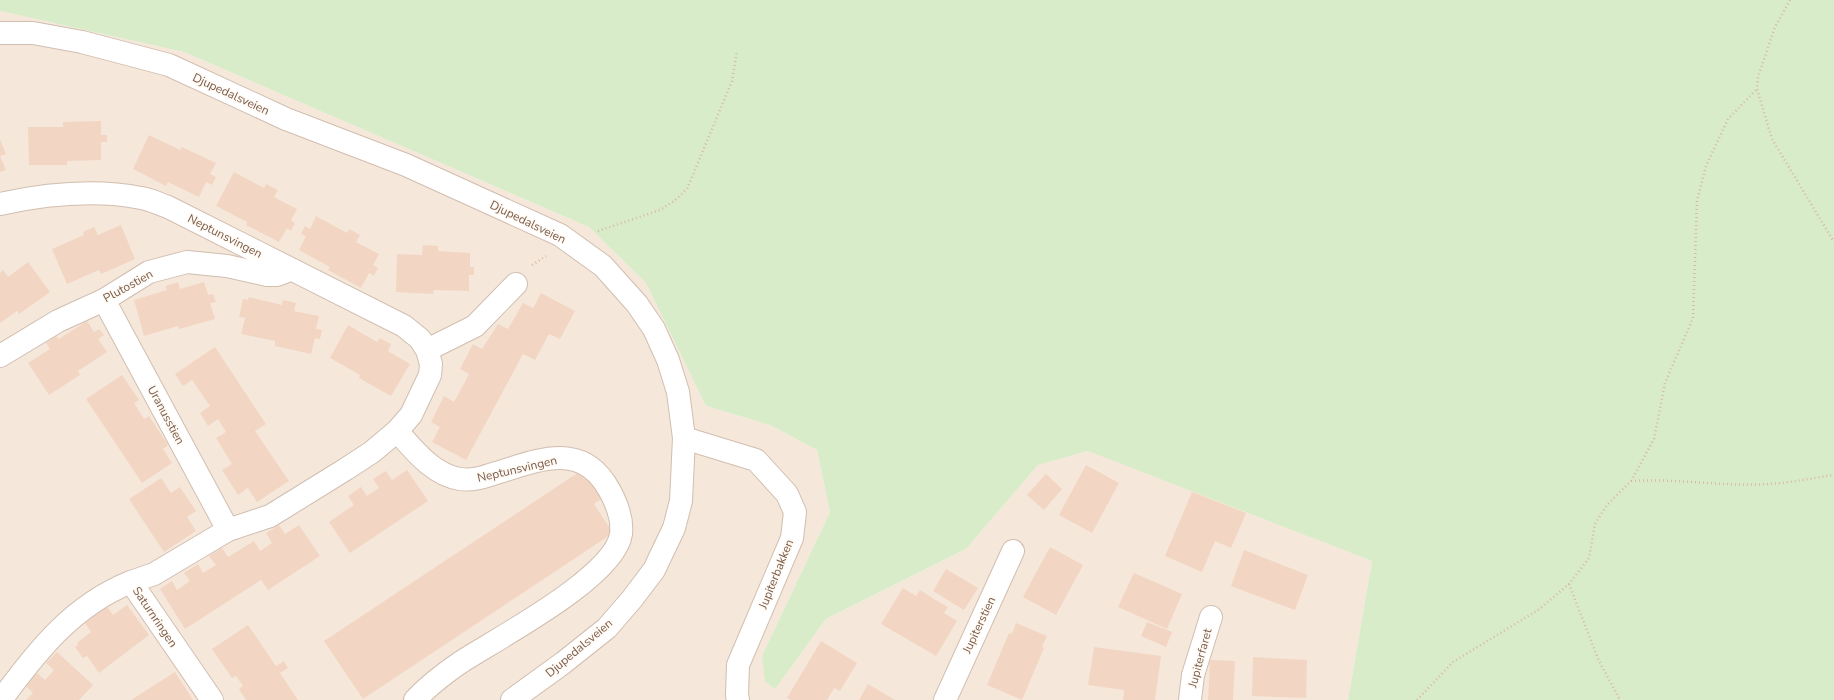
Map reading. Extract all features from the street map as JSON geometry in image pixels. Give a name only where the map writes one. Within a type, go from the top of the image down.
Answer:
[{"type":"street","name":"Djupedalsveien","points":[[0,33],[33,33],[82,42],[170,66],[286,119],[406,165],[560,235],[603,266],[629,294],[654,329],[668,360],[678,392],[684,438],[680,501],[674,528],[654,570],[606,628],[564,664],[512,700]]},
{"type":"street","name":"Neptunsvingen","points":[[0,204],[24,199],[71,194],[104,194],[142,198],[168,207],[290,270],[404,326],[420,339],[427,350],[431,364],[430,375],[411,415],[397,431],[430,465],[461,480],[478,479],[554,458],[573,458],[587,464],[604,483],[617,506],[621,520],[621,535],[611,557],[575,590],[460,663],[424,690],[415,700]]},
{"type":"street","name":"Plutostien","points":[[0,356],[58,321],[104,300],[149,272],[187,262],[227,266],[267,275],[277,275],[290,270]]},
{"type":"street","points":[[427,350],[475,326],[516,284]]},
{"type":"street","name":"Uranusstien","points":[[104,300],[228,530]]},
{"type":"street","points":[[131,582],[154,574],[228,530],[270,516],[372,452],[397,431]]},
{"type":"street","name":"Jupiterbakken","points":[[684,438],[756,460],[787,494],[795,512],[792,538],[738,665],[738,700]]},
{"type":"street","name":"Jupiterstien","points":[[945,700],[1013,551]]},
{"type":"street","name":"Saturnringen","points":[[1,700],[17,678],[72,616],[109,591],[131,582],[212,700]]},
{"type":"street","name":"Jupiterfaret","points":[[1190,700],[1193,675],[1211,617]]},
{"type":"path","points":[[1790,0],[1775,27],[1758,77],[1757,88],[1772,139],[1834,242]]},
{"type":"path","points":[[598,231],[660,210],[674,201],[687,189],[732,81],[737,52]]},
{"type":"path","points":[[1417,700],[1452,662],[1538,610],[1569,584],[1590,558],[1595,524],[1607,505],[1631,481],[1654,438],[1665,383],[1693,318],[1697,201],[1706,166],[1728,119],[1757,88]]},
{"type":"path","points":[[1631,481],[1654,479],[1700,484],[1768,484],[1834,474]]},
{"type":"path","points":[[1569,584],[1599,661],[1620,700]]},
{"type":"shaded area","points":[[0,11],[184,52],[589,227],[646,283],[706,406],[770,425],[817,450],[830,512],[762,656],[775,689],[826,619],[966,549],[1038,465],[1089,451],[1372,561],[1348,700],[0,700]]},
{"type":"green space","points":[[0,0],[1834,0],[1834,700],[1348,700],[1372,561],[1088,451],[1038,465],[966,549],[826,619],[775,689],[765,681],[762,656],[830,512],[817,450],[770,425],[706,406],[646,283],[589,227],[184,52],[0,11]]},
{"type":"building","points":[[101,121],[101,135],[107,135],[107,142],[101,142],[101,160],[67,161],[67,165],[29,165],[28,127],[63,127],[63,122]]},
{"type":"building","points":[[149,135],[180,150],[182,147],[216,163],[210,174],[216,177],[212,185],[206,182],[199,197],[168,182],[166,186],[133,169]]},
{"type":"building","points":[[0,139],[6,154],[0,156]]},
{"type":"building","points":[[0,156],[6,170],[0,172]]},
{"type":"building","points":[[234,172],[264,188],[266,184],[278,190],[274,197],[297,209],[291,220],[295,223],[291,231],[287,228],[279,242],[246,225],[247,222],[216,206]]},
{"type":"building","points":[[316,216],[347,233],[349,229],[360,235],[356,242],[379,254],[373,265],[378,268],[374,276],[369,273],[361,288],[328,270],[330,267],[299,250],[306,236],[301,234],[305,226],[310,229]]},
{"type":"building","points":[[121,225],[135,259],[101,274],[99,270],[67,284],[52,249],[84,235],[83,232],[94,227],[98,235]]},
{"type":"building","points":[[423,245],[438,246],[438,251],[470,253],[470,267],[474,267],[474,275],[469,275],[469,291],[434,290],[433,294],[396,292],[397,254],[422,255]]},
{"type":"building","points":[[28,262],[50,292],[19,314],[17,311],[0,323],[0,273],[3,270],[8,277]]},
{"type":"building","points":[[178,282],[180,289],[204,282],[208,295],[213,294],[216,302],[210,303],[215,319],[179,329],[178,326],[144,336],[134,300],[167,290],[165,286]]},
{"type":"building","points":[[541,293],[575,311],[560,339],[549,334],[535,360],[523,354],[466,460],[432,442],[440,427],[431,422],[444,396],[454,402],[461,389],[469,374],[460,369],[473,344],[482,349],[498,324],[508,329],[523,303],[533,308]]},
{"type":"building","points":[[249,297],[282,305],[283,300],[296,303],[294,311],[319,316],[316,329],[322,330],[320,339],[315,338],[311,354],[275,346],[275,341],[241,334],[245,318],[239,317],[243,299],[248,300]]},
{"type":"building","points":[[87,321],[94,332],[99,329],[104,335],[98,339],[107,352],[78,371],[80,375],[49,395],[28,363],[50,349],[46,343],[56,336],[59,339]]},
{"type":"building","points":[[348,325],[377,342],[380,338],[391,344],[388,351],[410,364],[391,396],[359,378],[360,375],[330,358]]},
{"type":"building","points":[[215,347],[266,424],[255,431],[289,481],[257,502],[248,488],[238,495],[222,470],[232,464],[216,438],[226,432],[218,419],[208,426],[200,413],[210,406],[192,380],[183,386],[175,374]]},
{"type":"building","points":[[122,375],[139,400],[134,403],[144,419],[149,416],[168,445],[163,449],[172,463],[142,483],[86,399]]},
{"type":"building","points":[[1086,465],[1119,483],[1092,533],[1059,515]]},
{"type":"building","points":[[407,470],[428,501],[350,553],[329,522],[354,505],[348,496],[361,487],[367,496],[379,488],[373,479],[386,471],[392,480]]},
{"type":"building","points":[[582,470],[601,499],[594,504],[613,533],[363,699],[324,641]]},
{"type":"building","points":[[1046,474],[1062,489],[1044,510],[1027,495]]},
{"type":"building","points":[[161,478],[171,493],[180,487],[196,511],[187,517],[196,531],[164,552],[129,499]]},
{"type":"building","points":[[1192,492],[1246,513],[1231,548],[1215,541],[1202,572],[1165,556]]},
{"type":"building","points":[[279,525],[285,534],[299,525],[320,556],[268,590],[261,580],[185,629],[160,589],[172,581],[177,590],[190,581],[184,573],[198,564],[203,573],[216,565],[209,556],[222,548],[228,557],[254,541],[260,551],[272,543],[266,533]]},
{"type":"building","points":[[1050,547],[1083,565],[1056,615],[1023,597]]},
{"type":"building","points":[[1244,550],[1308,575],[1295,610],[1231,586]]},
{"type":"building","points":[[946,569],[978,588],[964,610],[933,591]]},
{"type":"building","points":[[1134,573],[1182,594],[1167,629],[1118,607]]},
{"type":"building","points":[[903,588],[916,596],[920,590],[948,607],[944,613],[957,621],[936,656],[881,624]]},
{"type":"building","points":[[127,605],[149,635],[99,673],[87,656],[83,658],[75,647],[78,645],[77,643],[91,632],[85,623],[107,607],[113,615]]},
{"type":"building","points":[[1147,622],[1172,632],[1166,647],[1141,636]]},
{"type":"building","points":[[1016,623],[1047,636],[1042,647],[1044,648],[1022,700],[987,685],[1009,633],[1012,634]]},
{"type":"building","points":[[248,625],[276,666],[284,661],[288,668],[280,673],[298,700],[246,700],[239,689],[243,686],[236,676],[232,678],[212,649]]},
{"type":"building","points":[[821,641],[857,663],[840,691],[834,688],[827,700],[791,700],[787,698]]},
{"type":"building","points":[[1094,647],[1161,656],[1155,700],[1123,700],[1124,690],[1088,685]]},
{"type":"building","points":[[57,652],[93,685],[79,700],[26,700],[33,693],[25,685],[37,673],[45,680],[54,670],[46,663]]},
{"type":"building","points":[[1253,657],[1307,660],[1306,698],[1252,696]]},
{"type":"building","points":[[1210,660],[1235,661],[1233,700],[1208,700]]},
{"type":"building","points":[[175,672],[193,700],[131,700]]},
{"type":"building","points":[[868,684],[895,700],[859,700]]}]
